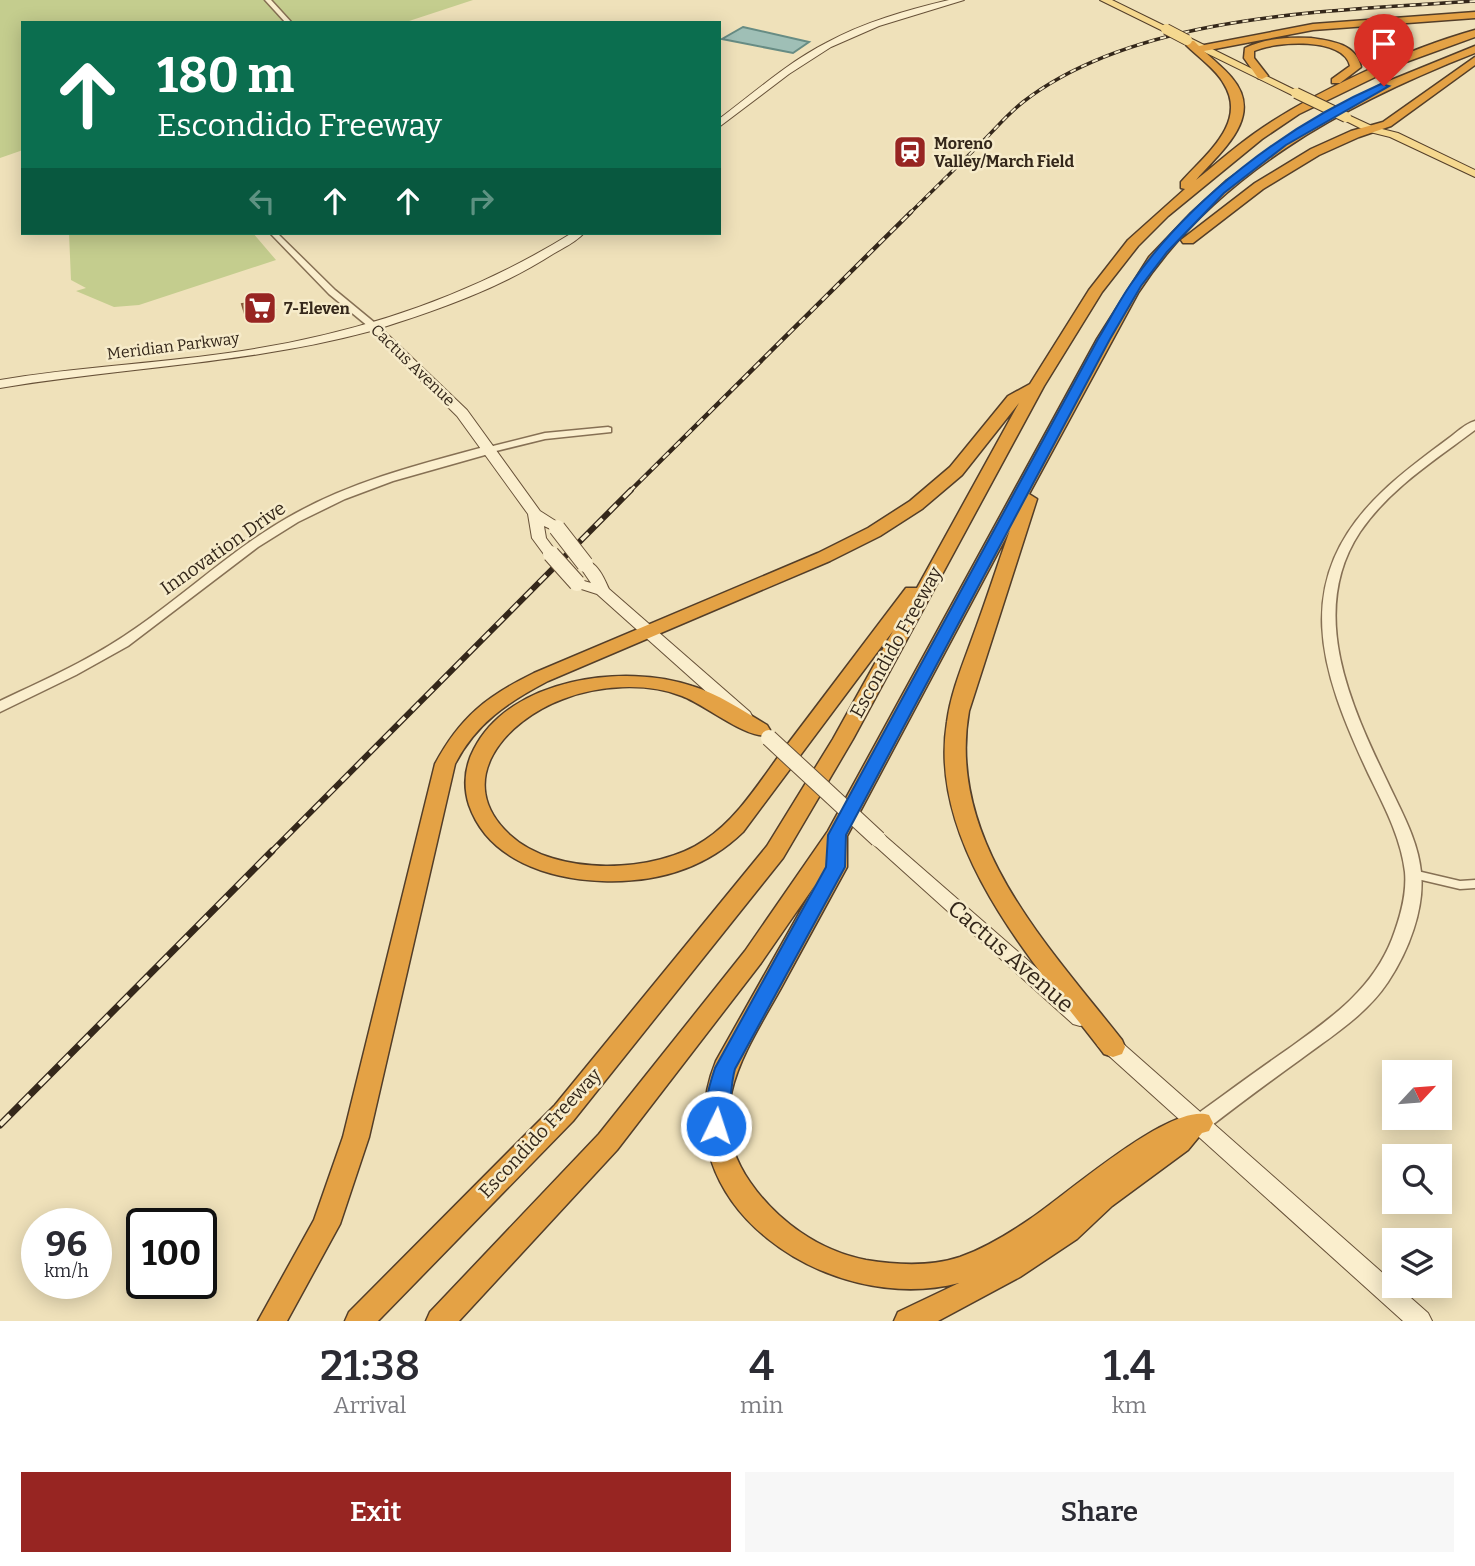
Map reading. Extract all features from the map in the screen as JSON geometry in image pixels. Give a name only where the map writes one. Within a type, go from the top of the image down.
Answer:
[{"type":"highway","points":[[1206,50],[1313,27],[1475,15]]},
{"type":"highway","name":"Escondido Freeway","points":[[359,1321],[564,1113],[775,852],[843,739],[1036,386],[1096,290],[1163,213],[1258,136],[1295,112],[1402,60],[1475,33]]},
{"type":"highway","points":[[1163,213],[1233,130],[1238,117],[1236,94],[1229,81],[1187,40]]},
{"type":"highway","points":[[1262,76],[1248,53],[1256,45],[1269,41],[1309,41],[1337,47],[1353,55],[1356,67],[1311,95],[1295,112]]},
{"type":"highway","name":"Escondido Freeway","points":[[440,1321],[608,1142],[753,957],[837,835],[1104,339],[1136,285],[1163,250],[1220,191],[1283,143],[1362,96],[1428,66],[1475,49]]},
{"type":"highway","points":[[1104,339],[1170,256],[1212,220],[1259,186],[1315,152],[1387,124],[1475,60]]},
{"type":"highway","points":[[272,1321],[326,1224],[356,1138],[445,764],[456,741],[486,709],[507,694],[824,557],[898,517],[956,471],[1014,399],[1036,386]]},
{"type":"highway","points":[[1046,448],[969,674],[955,736],[959,786],[968,824],[985,867],[1009,908],[1113,1046]]},
{"type":"highway","points":[[765,734],[712,703],[677,688],[625,681],[580,687],[538,701],[506,722],[493,736],[478,766],[476,795],[490,824],[510,845],[528,856],[563,869],[603,875],[627,874],[672,866],[696,857],[715,846],[743,820],[875,644],[961,523]]},
{"type":"highway","points":[[837,835],[836,867],[735,1048],[719,1087],[716,1126],[725,1164],[743,1195],[771,1227],[810,1253],[860,1271],[924,1276],[958,1270],[1006,1250],[1162,1138],[1200,1123]]},
{"type":"highway","points":[[908,1321],[992,1279],[1047,1244],[1102,1199],[1173,1148],[1200,1123]]},
{"type":"main road","points":[[721,122],[779,78],[830,45],[888,20],[960,0]]},
{"type":"main road","points":[[1105,0],[1370,129],[1394,135],[1475,174]]},
{"type":"main road","points":[[1370,129],[1379,138],[1475,185]]},
{"type":"main road","name":"Meridian Parkway","points":[[0,384],[244,354],[323,339],[482,287],[524,267],[576,235]]},
{"type":"main road","name":"Cactus Avenue","points":[[372,325],[462,413],[535,514],[557,528],[595,575],[602,591]]},
{"type":"main road","name":"Cactus Avenue","points":[[535,514],[540,538],[577,583],[602,591],[648,631],[1420,1321]]},
{"type":"street","points":[[268,0],[287,21]]},
{"type":"street","name":"Cactus Avenue","points":[[275,235],[332,292],[372,325]]},
{"type":"street","points":[[1200,1123],[1338,1023],[1381,978],[1398,949],[1413,874],[1399,824],[1340,696],[1330,649],[1327,614],[1338,561],[1351,535],[1369,511],[1408,476],[1475,424]]},
{"type":"street","name":"Innovation Drive","points":[[0,708],[139,633],[231,561],[294,520],[365,487],[409,471],[545,436],[608,430]]},
{"type":"street","points":[[1413,874],[1460,885],[1475,884]]},
{"type":"green space","points":[[0,0],[473,0],[409,21],[21,21],[21,151],[0,158]]},
{"type":"green space","points":[[69,235],[255,235],[276,260],[139,305],[114,307],[76,291],[86,288],[71,280]]},
{"type":"water","points":[[743,27],[809,42],[793,53],[722,39]]},
{"type":"building","name":"7-Eleven","points":[[271,299],[275,309],[245,314],[242,304]]},
{"type":"railway","points":[[911,212],[1023,102],[1070,73],[1122,50],[1180,34],[1240,22],[1361,8],[1475,1]]},
{"type":"railway","points":[[630,491],[911,212]]},
{"type":"railway","points":[[271,852],[630,491]]},
{"type":"railway","points":[[0,1125],[272,851]]},
{"type":"place","name":"Moreno Valley/March Field","points":[[910,152]]},
{"type":"place","name":"7-Eleven","points":[[260,308]]},
{"type":"route","points":[[716,1126],[719,1087],[725,1068],[836,867],[837,835],[1104,339],[1136,285],[1163,250],[1220,191],[1283,143],[1362,96],[1384,86]]}]
